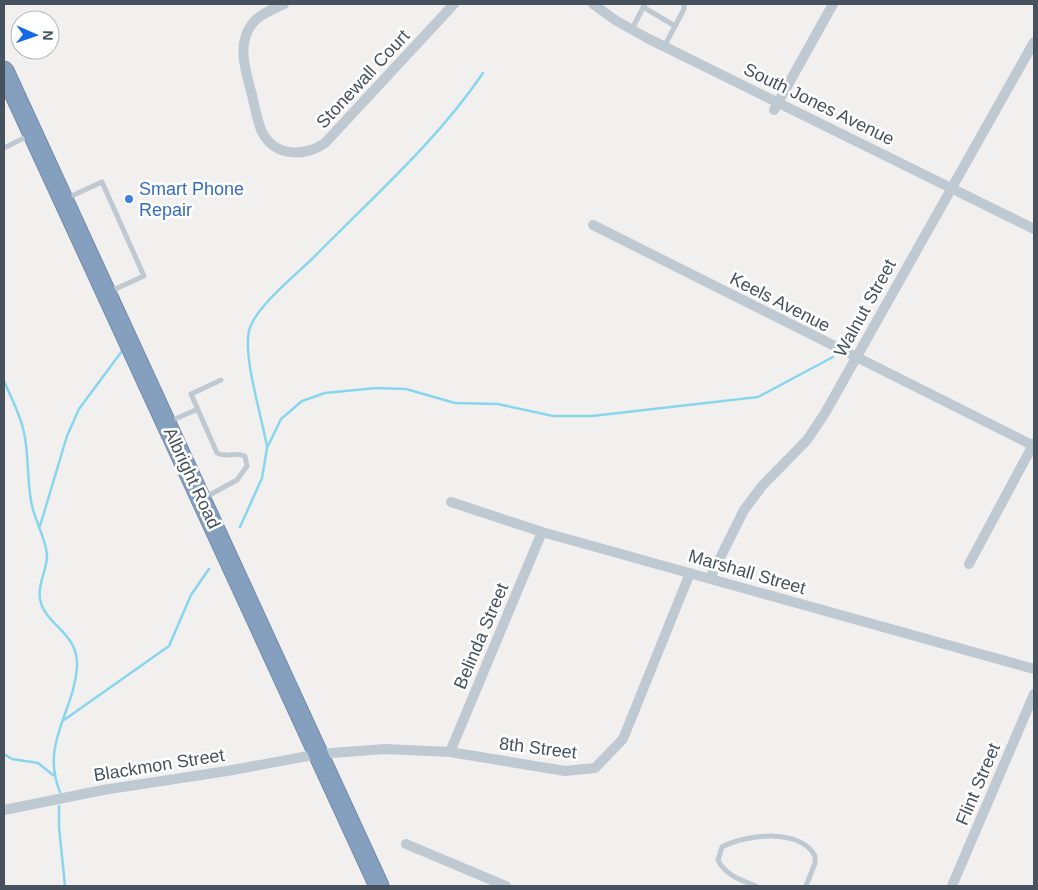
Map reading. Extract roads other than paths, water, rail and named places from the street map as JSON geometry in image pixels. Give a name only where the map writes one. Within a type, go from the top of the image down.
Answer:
[{"type":"highway","name":"Albright Road","points":[[4,71],[108,293],[379,886]]},
{"type":"street","name":"Stonewall Court","points":[[284,4],[259,17],[252,24],[244,41],[244,63],[262,131],[276,147],[283,151],[300,153],[311,151],[326,143],[454,4]]},
{"type":"street","name":"South Jones Avenue","points":[[593,4],[632,29],[776,106],[952,188],[1034,229]]},
{"type":"street","points":[[776,106],[833,4]]},
{"type":"street","name":"Walnut Street","points":[[710,578],[744,510],[762,486],[807,440],[856,358],[1034,42]]},
{"type":"street","name":"Keels Avenue","points":[[592,225],[1034,445]]},
{"type":"street","points":[[969,564],[1034,445]]},
{"type":"street","name":"Marshall Street","points":[[451,502],[542,532],[1034,669]]},
{"type":"street","name":"Belinda Street","points":[[450,752],[542,532]]},
{"type":"street","name":"8th Street","points":[[319,754],[384,749],[450,752],[565,771],[595,768],[623,739],[690,573]]},
{"type":"street","name":"Flint Street","points":[[952,886],[1034,694]]},
{"type":"street","name":"Blackmon Street","points":[[4,810],[103,790],[319,754]]},
{"type":"street","points":[[406,844],[506,886]]},
{"type":"lane","points":[[664,46],[684,9],[684,4]]},
{"type":"lane","points":[[632,29],[644,6],[675,26]]},
{"type":"lane","points":[[4,148],[34,134]]},
{"type":"lane","points":[[64,199],[102,182],[144,276],[108,293]]},
{"type":"lane","points":[[202,499],[238,480],[246,471],[247,461],[245,456],[240,454],[221,455],[217,453],[191,394],[221,380]]},
{"type":"lane","points":[[167,422],[198,409]]},
{"type":"lane","points":[[756,886],[731,875],[723,868],[718,860],[722,848],[740,840],[771,836],[802,843],[815,856],[815,863],[806,886]]},
{"type":"waterway","points":[[267,447],[249,356],[249,331],[252,322],[267,302],[424,146],[465,98],[483,73]]},
{"type":"waterway","points":[[40,526],[67,436],[79,409],[122,351]]},
{"type":"waterway","points":[[240,527],[262,478],[267,448],[281,419],[302,401],[325,393],[376,388],[406,389],[455,403],[498,404],[553,416],[592,416],[758,397],[833,357]]},
{"type":"waterway","points":[[4,381],[24,431],[32,506],[47,554],[39,593],[40,599],[48,616],[73,645],[76,655],[75,683],[60,728],[54,759],[55,775],[60,792]]},
{"type":"waterway","points":[[64,720],[169,646],[191,595],[209,569]]},
{"type":"waterway","points":[[4,754],[12,759],[38,763],[53,775]]},
{"type":"waterway","points":[[59,806],[59,827],[65,886]]},
{"type":"place","name":"Smart Phone Repair","points":[[129,199]]}]
